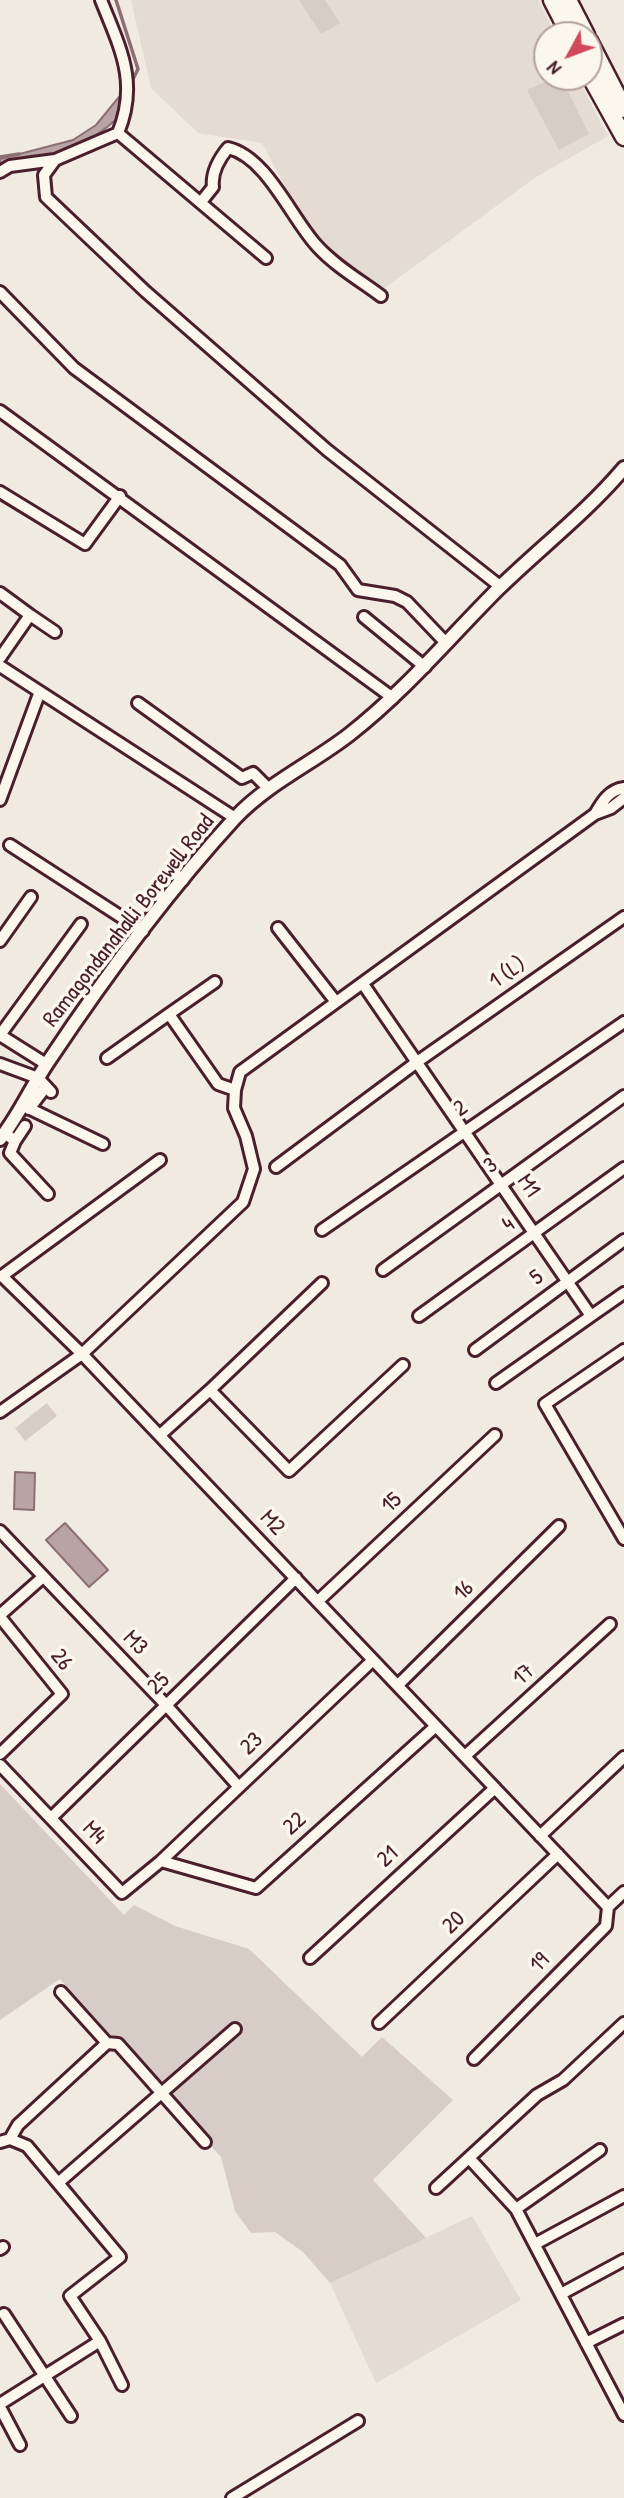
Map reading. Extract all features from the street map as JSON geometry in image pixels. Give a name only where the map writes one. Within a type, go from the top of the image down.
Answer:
[{"type":"main road","points":[[552,0],[563,21]]},
{"type":"main road","points":[[568,0],[579,21]]},
{"type":"main road","points":[[603,68],[624,109]]},
{"type":"main road","points":[[598,91],[624,137]]},
{"type":"street","points":[[0,172],[10,166],[55,160],[118,133],[129,99],[125,63],[101,0]]},
{"type":"street","points":[[118,133],[266,258]]},
{"type":"street","points":[[201,202],[213,187],[212,177],[220,158],[228,148],[241,151],[257,165],[318,247],[381,296]]},
{"type":"street","points":[[55,160],[44,175],[46,197],[64,216],[327,450],[501,587]]},
{"type":"street","points":[[0,292],[74,368],[340,565],[358,590],[395,596],[407,603],[446,643]]},
{"type":"street","points":[[0,411],[120,496],[393,698]]},
{"type":"street","name":"Ramagondanahalli Borewell Road","points":[[7,1138],[22,1124],[25,1107],[45,1086],[47,1063],[143,931],[160,896],[183,880],[235,818],[269,789],[349,735],[393,698],[501,587],[582,515],[624,468]]},
{"type":"street","points":[[0,492],[85,544],[120,496]]},
{"type":"street","points":[[0,593],[55,632]]},
{"type":"street","points":[[30,615],[0,658],[39,694],[235,818]]},
{"type":"street","points":[[364,617],[425,667]]},
{"type":"street","points":[[0,800],[39,694]]},
{"type":"street","points":[[138,703],[242,778],[253,774],[269,789]]},
{"type":"street","points":[[594,814],[604,799],[617,789],[624,788]]},
{"type":"street","points":[[0,1412],[82,1353],[243,1202],[254,1169],[234,1108],[240,1072],[594,814],[611,808],[624,797]]},
{"type":"street","points":[[10,845],[143,931]]},
{"type":"street","points":[[171,870],[183,880]]},
{"type":"street","points":[[0,941],[31,897]]},
{"type":"street","name":"1 (L)","points":[[276,1167],[417,1062],[624,918]]},
{"type":"street","points":[[47,1063],[0,1035],[80,923]]},
{"type":"street","points":[[278,928],[336,1002]]},
{"type":"street","points":[[107,1058],[215,982]]},
{"type":"street","name":"M1","points":[[363,984],[591,1316]]},
{"type":"street","points":[[169,1014],[218,1084],[235,1090]]},
{"type":"street","name":"2","points":[[322,1230],[624,1022]]},
{"type":"street","points":[[0,1064],[45,1086]]},
{"type":"street","name":"3","points":[[383,1270],[624,1096]]},
{"type":"street","points":[[25,1107],[103,1144]]},
{"type":"street","points":[[7,1138],[10,1153],[48,1194]]},
{"type":"street","name":"M2","points":[[159,1160],[2,1276],[82,1353],[608,1907]]},
{"type":"street","name":"4","points":[[419,1315],[624,1168]]},
{"type":"street","name":"5","points":[[475,1350],[624,1240]]},
{"type":"street","points":[[160,1435],[322,1283]]},
{"type":"street","points":[[496,1383],[624,1293]]},
{"type":"street","points":[[624,1350],[545,1404],[624,1539]]},
{"type":"street","points":[[210,1390],[289,1471],[403,1365]]},
{"type":"street","name":"15","points":[[318,1601],[495,1435]]},
{"type":"street","name":"16","points":[[398,1685],[559,1526]]},
{"type":"street","name":"M3","points":[[0,1531],[167,1706],[238,1786]]},
{"type":"street","points":[[0,1616],[43,1577]]},
{"type":"street","name":"25","points":[[51,1818],[296,1578]]},
{"type":"street","name":"26","points":[[0,1616],[62,1694],[0,1754]]},
{"type":"street","name":"17","points":[[465,1756],[610,1624]]},
{"type":"street","name":"23","points":[[161,1861],[373,1660]]},
{"type":"street","name":"22","points":[[161,1861],[256,1888],[436,1726]]},
{"type":"street","points":[[540,1836],[624,1757]]},
{"type":"street","name":"M4","points":[[0,1765],[122,1893],[161,1861]]},
{"type":"street","name":"21","points":[[310,1958],[495,1788]]},
{"type":"street","name":"20","points":[[379,2023],[558,1854]]},
{"type":"street","name":"19","points":[[474,2059],[606,1926],[608,1907],[624,1892]]},
{"type":"street","points":[[61,1992],[107,2043],[118,2044],[205,2142]]},
{"type":"street","points":[[436,2188],[537,2095],[563,2080],[624,2023]]},
{"type":"street","points":[[58,2183],[235,2029]]},
{"type":"street","points":[[107,2043],[5,2140],[27,2146],[120,2258],[70,2296],[100,2341],[122,2385]]},
{"type":"street","points":[[516,2209],[600,2150]]},
{"type":"street","points":[[469,2158],[516,2209],[624,2415]]},
{"type":"street","points":[[535,2244],[624,2196]]},
{"type":"street","points":[[561,2294],[624,2260]]},
{"type":"street","points":[[5,2314],[47,2375],[71,2416]]},
{"type":"street","points":[[586,2343],[624,2324]]},
{"type":"street","points":[[20,2445],[0,2406],[100,2341]]},
{"type":"street","points":[[613,2396],[624,2390]]},
{"type":"street","points":[[232,2498],[358,2421]]},
{"type":"shaded area","points":[[131,0],[538,0],[549,21],[533,21],[533,91],[584,91],[608,136],[536,177],[382,290],[312,236],[262,143],[198,133],[151,88]]},
{"type":"shaded area","points":[[299,0],[325,0],[340,23],[321,34]]},
{"type":"shaded area","points":[[533,87],[533,91],[568,91],[589,134],[559,150],[527,90]]},
{"type":"shaded area","points":[[119,97],[120,116],[92,138],[64,152],[0,172],[0,159],[73,140],[96,125]]},
{"type":"shaded area","points":[[47,1403],[57,1416],[25,1441],[15,1428]]},
{"type":"shaded area","points":[[15,1472],[35,1473],[34,1510],[14,1509]]},
{"type":"shaded area","points":[[65,1523],[108,1570],[89,1587],[46,1540]]},
{"type":"shaded area","points":[[0,1784],[124,1915],[134,1905],[175,1926],[249,1949],[362,2057],[382,2037],[453,2100],[373,2180],[426,2238],[330,2283],[303,2252],[275,2232],[251,2233],[235,2211],[221,2157],[60,1979],[0,2020]]},
{"type":"shaded area","points":[[472,2216],[521,2300],[376,2383],[330,2283]]},
{"type":"waterway","points":[[116,0],[138,69],[131,83]]},
{"type":"waterway","points":[[0,157],[19,154]]}]
